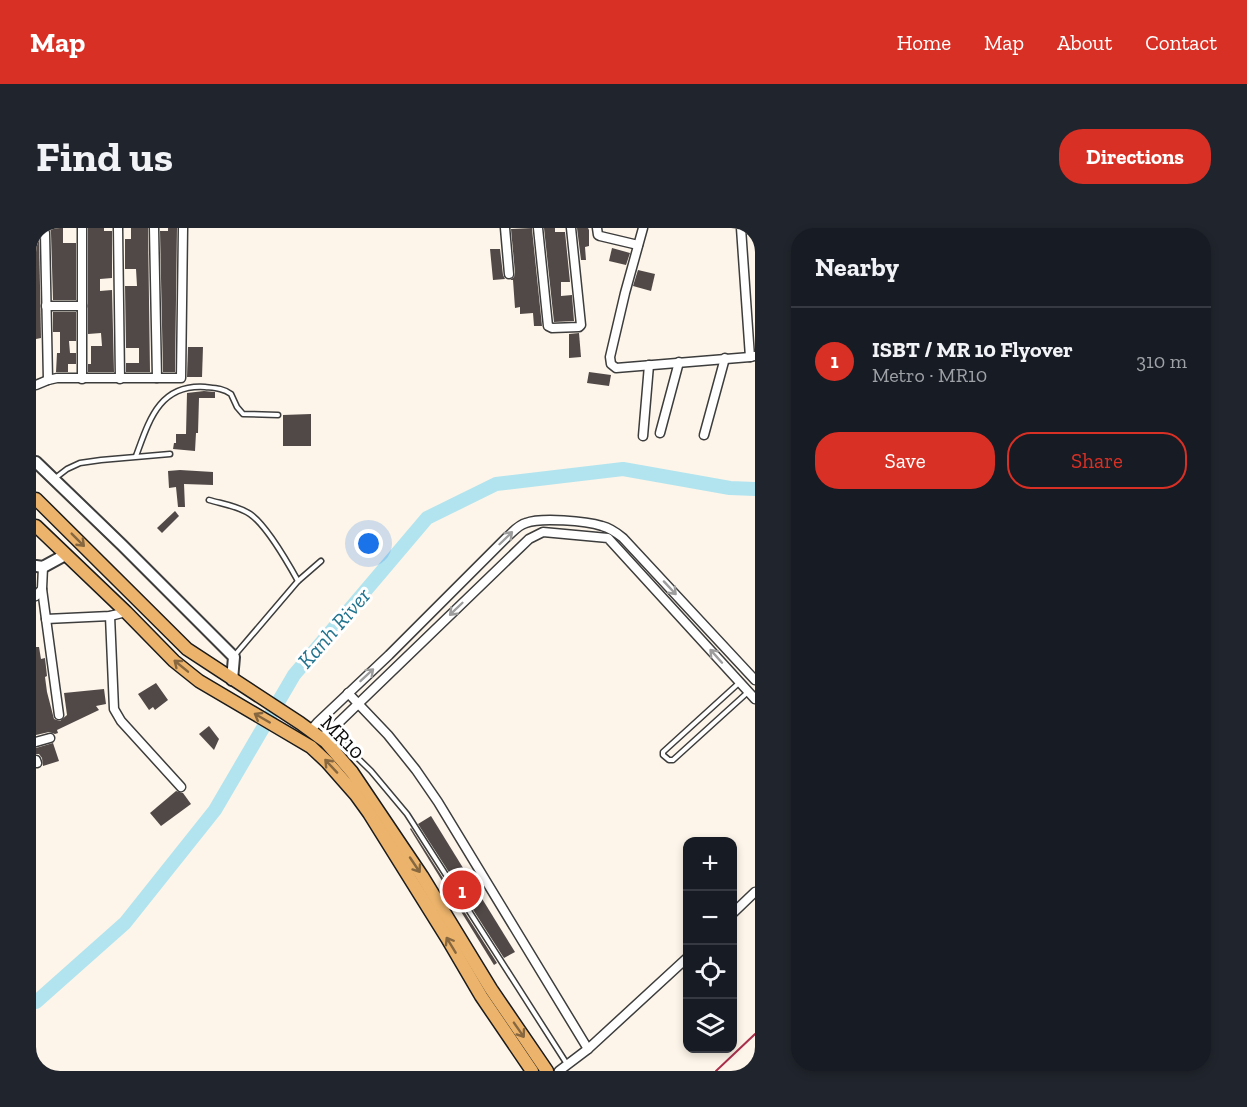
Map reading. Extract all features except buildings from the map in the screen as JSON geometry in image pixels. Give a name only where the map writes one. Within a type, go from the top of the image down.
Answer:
[{"type":"main road","name":"MR10","points":[[36,499],[187,649],[243,687],[316,729],[352,772],[422,876],[532,1071]]},
{"type":"main road","name":"MR10","points":[[36,526],[174,661],[199,681],[294,736],[327,762],[363,804],[441,928],[486,992],[547,1071]]},
{"type":"street","points":[[43,228],[45,233],[48,380]]},
{"type":"street","points":[[82,228],[82,379]]},
{"type":"street","points":[[118,228],[120,379]]},
{"type":"street","points":[[154,228],[158,378]]},
{"type":"street","points":[[36,385],[48,380],[181,378],[183,228]]},
{"type":"street","points":[[506,228],[509,274]]},
{"type":"street","points":[[538,228],[548,326],[552,328],[581,325],[572,228]]},
{"type":"street","points":[[597,228],[600,236],[638,245]]},
{"type":"street","points":[[643,228],[610,357],[610,362],[616,368],[752,356],[741,228]]},
{"type":"street","points":[[46,306],[82,306]]},
{"type":"street","points":[[36,321],[46,321]]},
{"type":"street","points":[[704,435],[725,358]]},
{"type":"street","points":[[660,434],[679,362]]},
{"type":"street","points":[[643,436],[649,364]]},
{"type":"street","points":[[36,462],[234,657],[232,680]]},
{"type":"street","points":[[316,729],[348,693],[390,655],[507,537],[522,524],[537,520],[575,522],[602,526],[614,531],[754,678]]},
{"type":"street","points":[[316,729],[358,704],[529,539],[543,532],[608,538],[755,699]]},
{"type":"street","points":[[59,715],[46,619],[39,593],[40,567],[65,555]]},
{"type":"street","points":[[46,619],[110,616],[126,612]]},
{"type":"street","points":[[110,616],[114,709],[121,721],[181,787]]},
{"type":"street","points":[[740,682],[754,678]]},
{"type":"street","points":[[749,692],[754,678]]},
{"type":"street","points":[[348,693],[388,735],[438,802],[588,1049]]},
{"type":"street","points":[[36,742],[51,738]]},
{"type":"street","points":[[737,909],[755,892]]},
{"type":"street","points":[[559,1071],[588,1049],[683,961]]},
{"type":"lane","points":[[136,456],[149,421],[160,404],[182,389],[220,388],[231,394],[243,414],[278,415]]},
{"type":"lane","points":[[54,479],[80,463],[170,454]]},
{"type":"lane","points":[[209,500],[251,514],[284,556],[298,580]]},
{"type":"lane","points":[[234,657],[298,580],[321,561]]},
{"type":"lane","points":[[740,682],[663,752],[663,755],[673,760],[749,692]]},
{"type":"lane","points":[[316,729],[371,771],[407,814],[568,1064]]},
{"type":"waterway","name":"Kanh River","points":[[36,1002],[125,923],[215,810],[294,675],[427,518],[496,484],[623,469],[730,488],[755,489]]},
{"type":"railway","points":[[716,1071],[755,1034]]},
{"type":"place","name":"ISBT / MR 10 Flyover","points":[[462,890]]}]
